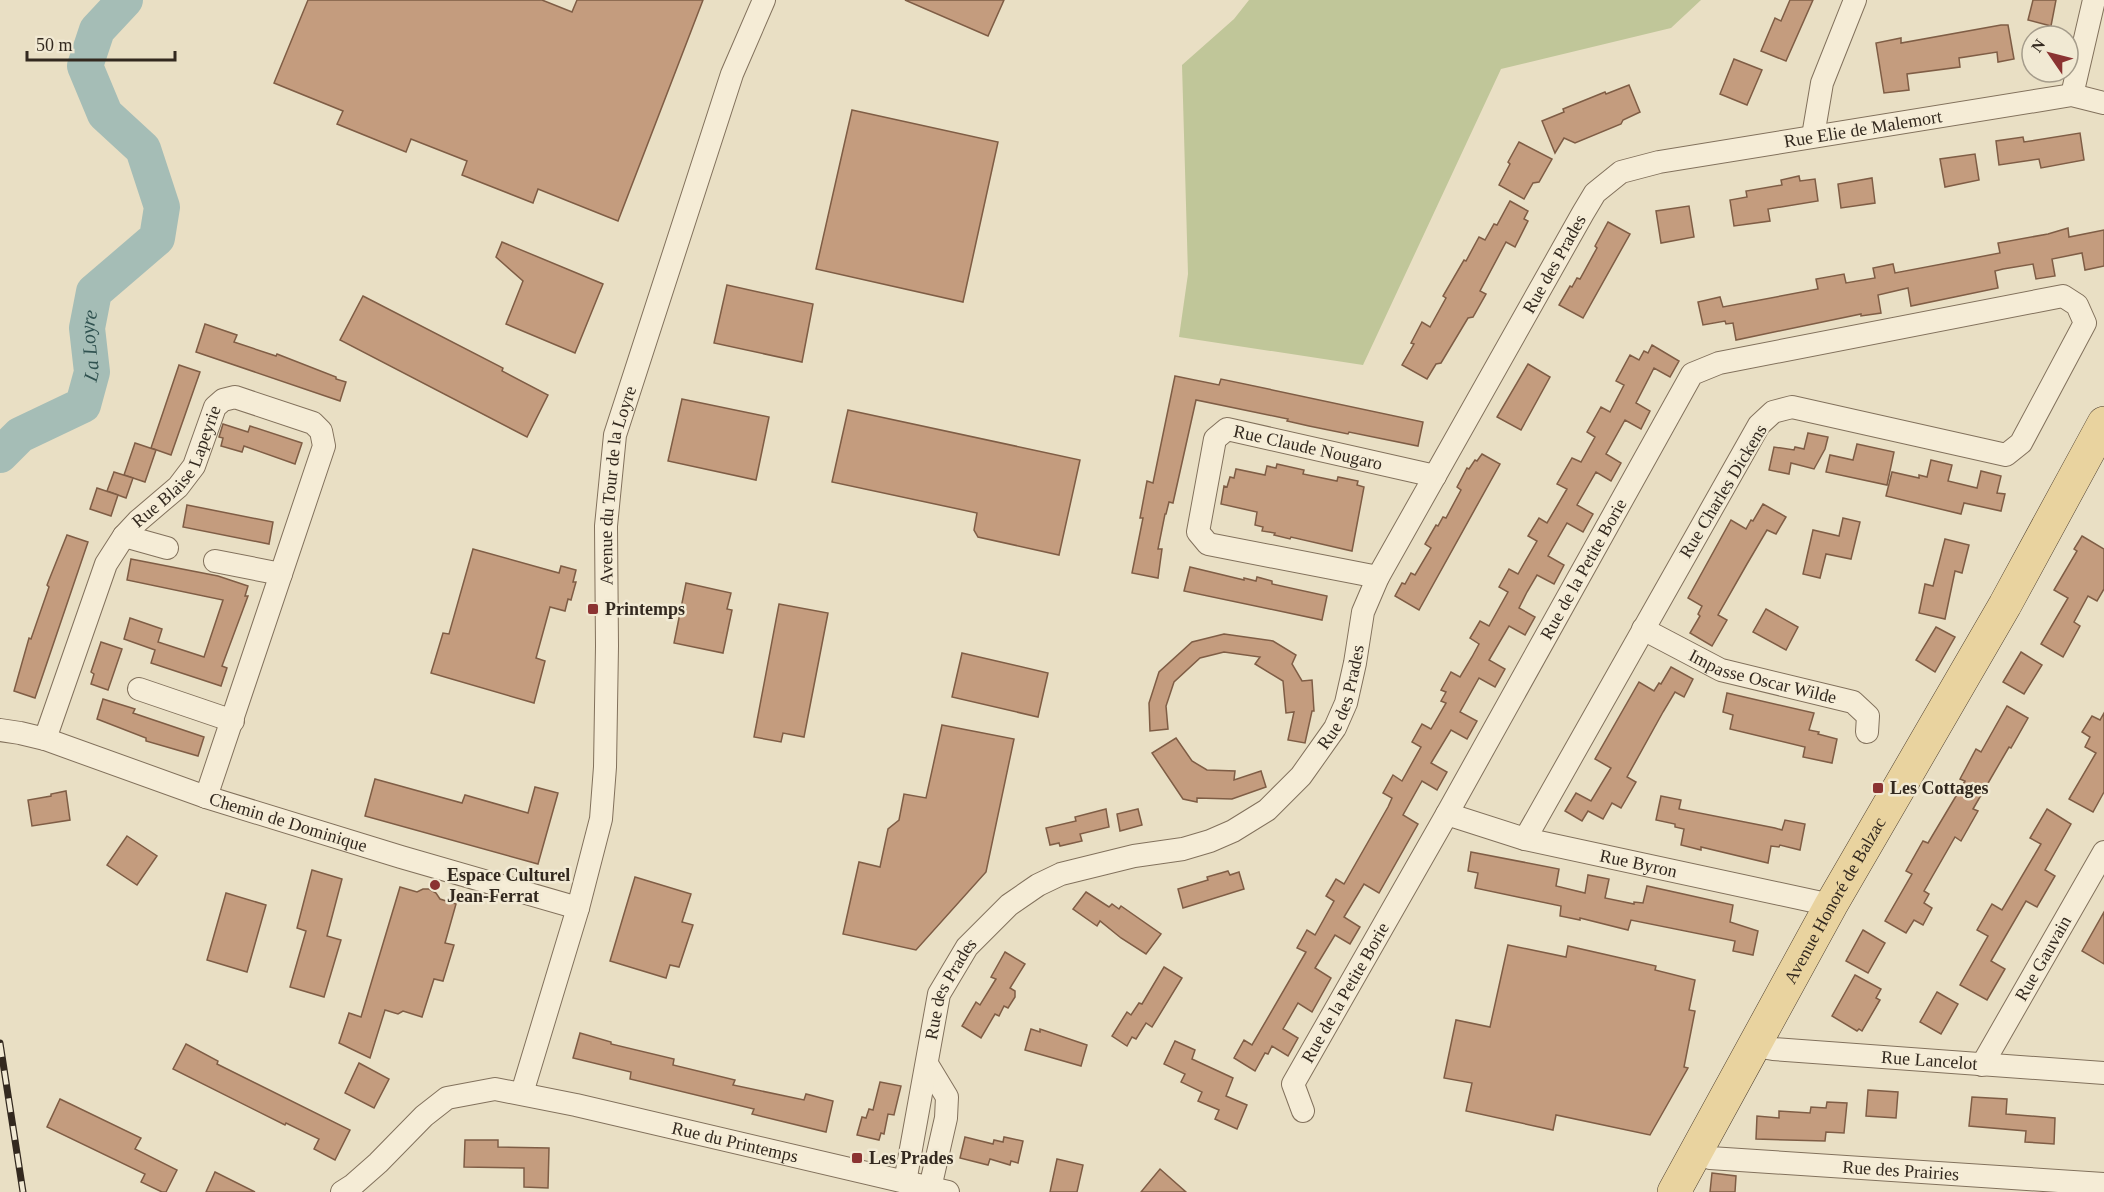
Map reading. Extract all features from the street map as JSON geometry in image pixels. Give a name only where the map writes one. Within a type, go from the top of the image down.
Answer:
[{"type":"main road","name":"Avenue Honoré de Balzac","points":[[1674,1192],[1832,905],[2005,605],[2104,423]]},
{"type":"street","name":"Avenue du Tour de la Loyre","points":[[522,1093],[578,908],[601,819],[605,767],[606,526],[615,435],[732,74],[764,0]]},
{"type":"street","points":[[1813,136],[1822,83],[1855,0]]},
{"type":"street","points":[[2072,95],[2094,0]]},
{"type":"street","name":"Rue Elie de Malemort","points":[[1621,172],[1659,162],[2072,95],[2104,103]]},
{"type":"street","name":"Rue des Prades","points":[[905,1182],[939,994],[967,947],[1009,905],[1038,885],[1061,874],[1134,856],[1183,849],[1233,831],[1267,810],[1301,776],[1335,729],[1346,703],[1363,612],[1378,577],[1595,193],[1621,172]]},
{"type":"street","name":"Rue de la Petite Borie","points":[[1303,1112],[1293,1084],[1447,814],[1692,374],[1719,363],[2063,296],[2077,304]]},
{"type":"street","name":"Rue Charles Dickens","points":[[1525,838],[1759,425],[1773,412],[1792,407],[2006,455],[2022,443],[2085,323],[2077,304]]},
{"type":"street","name":"Rue Blaise Lapeyrie","points":[[45,739],[106,564],[124,536],[178,487],[194,466],[215,407],[223,400],[235,397],[313,423],[321,431],[324,446],[206,797]]},
{"type":"street","name":"Rue Claude Nougaro","points":[[1378,577],[1208,544],[1198,532],[1215,439],[1227,429],[1435,476]]},
{"type":"street","name":"Rue Blaise Lapeyrie","points":[[124,536],[167,548]]},
{"type":"street","points":[[215,561],[281,574]]},
{"type":"street","name":"Impasse Oscar Wilde","points":[[1643,628],[1721,670],[1853,702],[1868,716],[1867,732]]},
{"type":"street","points":[[139,689],[233,721]]},
{"type":"street","name":"Chemin de Dominique","points":[[0,730],[45,739],[206,797],[578,908]]},
{"type":"street","name":"Rue Byron","points":[[1447,814],[1525,838],[1832,905]]},
{"type":"street","name":"Rue Gauvain","points":[[1982,1065],[2104,852]]},
{"type":"street","name":"Rue Lancelot","points":[[1756,1046],[2104,1073]]},
{"type":"street","name":"Rue des Prades","points":[[927,1064],[947,1097],[939,1190]]},
{"type":"street","name":"Rue du Printemps","points":[[342,1192],[378,1163],[424,1116],[447,1098],[495,1089],[522,1093],[939,1190]]},
{"type":"street","name":"Rue des Prairies","points":[[1696,1153],[1710,1158],[2104,1184]]},
{"type":"green space","points":[[1249,0],[1701,0],[1671,28],[1501,69],[1363,365],[1179,337],[1188,274],[1182,65],[1234,19]]},
{"type":"building","points":[[308,0],[542,0],[572,12],[577,0],[703,0],[618,221],[538,189],[533,203],[462,175],[467,161],[411,139],[406,152],[337,124],[343,111],[274,83]]},
{"type":"building","points":[[905,0],[1004,0],[988,36]]},
{"type":"building","points":[[1790,0],[1813,0],[1786,61],[1761,51],[1775,18],[1781,21]]},
{"type":"building","points":[[2033,0],[2056,0],[2051,24],[2028,20]]},
{"type":"building","points":[[2008,25],[2014,59],[1998,62],[1997,52],[1959,58],[1960,67],[1907,74],[1909,90],[1884,93],[1876,43],[1901,38],[1901,43]]},
{"type":"building","points":[[1734,59],[1762,70],[1747,105],[1720,94]]},
{"type":"building","points":[[1629,85],[1640,112],[1623,120],[1621,124],[1575,143],[1564,138],[1555,153],[1542,121],[1564,112],[1563,109]]},
{"type":"building","points":[[852,110],[998,142],[963,302],[816,269]]},
{"type":"building","points":[[2080,133],[2084,160],[2041,168],[2039,159],[1999,165],[1996,141],[2023,137],[2024,142]]},
{"type":"building","points":[[1519,142],[1552,159],[1539,182],[1533,183],[1524,199],[1499,185]]},
{"type":"building","points":[[1975,154],[1979,180],[1945,187],[1940,159]]},
{"type":"building","points":[[1799,176],[1800,181],[1815,179],[1818,201],[1768,209],[1770,221],[1734,226],[1730,200],[1747,197],[1746,191],[1782,185],[1781,180]]},
{"type":"building","points":[[1872,178],[1875,203],[1841,208],[1838,184]]},
{"type":"building","points":[[1510,201],[1528,211],[1524,219],[1528,221],[1515,247],[1506,242],[1480,291],[1486,294],[1473,317],[1468,318],[1441,363],[1436,364],[1427,379],[1402,365],[1414,344],[1411,343],[1422,322],[1430,327],[1446,298],[1443,296],[1464,260],[1466,261],[1479,237],[1485,240],[1494,224],[1497,225]]},
{"type":"building","points":[[1689,206],[1694,237],[1661,243],[1656,211]]},
{"type":"building","points":[[1608,222],[1630,234],[1583,318],[1559,305],[1570,286],[1572,287],[1577,278],[1580,279]]},
{"type":"building","points":[[2068,228],[2069,237],[2104,230],[2104,266],[2085,270],[2082,253],[2052,259],[2055,276],[2036,279],[2033,264],[2003,269],[1995,271],[1998,288],[1911,306],[1908,288],[1878,295],[1881,313],[1861,316],[1861,314],[1736,340],[1733,323],[1726,324],[1725,321],[1703,325],[1698,302],[1720,297],[1723,307],[1818,289],[1816,279],[1844,274],[1846,283],[1875,278],[1873,268],[1893,264],[1895,273],[2000,253],[1998,243]]},
{"type":"building","points":[[502,242],[603,284],[575,353],[506,324],[523,281],[496,257]]},
{"type":"building","points":[[727,285],[813,304],[802,362],[714,343]]},
{"type":"building","points":[[363,296],[503,368],[502,371],[548,395],[527,437],[340,340]]},
{"type":"building","points":[[205,324],[237,335],[234,342],[276,356],[277,354],[346,382],[340,401],[196,352]]},
{"type":"building","points":[[1652,345],[1679,361],[1670,377],[1654,368],[1636,403],[1650,411],[1641,429],[1625,420],[1606,454],[1621,463],[1611,481],[1596,472],[1577,505],[1593,514],[1583,532],[1567,523],[1548,556],[1564,565],[1554,584],[1537,575],[1519,608],[1535,617],[1525,635],[1509,626],[1489,660],[1505,669],[1495,687],[1479,678],[1460,712],[1477,721],[1467,739],[1451,730],[1431,763],[1447,772],[1437,790],[1422,781],[1403,815],[1418,824],[1379,893],[1364,884],[1344,917],[1360,927],[1350,944],[1335,935],[1315,968],[1331,978],[1312,1012],[1298,1003],[1283,1029],[1298,1038],[1288,1056],[1272,1046],[1268,1054],[1265,1053],[1255,1071],[1234,1058],[1244,1040],[1252,1045],[1306,952],[1297,948],[1307,930],[1315,935],[1334,901],[1326,896],[1336,879],[1344,884],[1388,807],[1392,798],[1383,793],[1393,775],[1402,781],[1421,747],[1412,742],[1422,724],[1431,729],[1446,703],[1441,701],[1446,692],[1441,690],[1451,672],[1460,677],[1479,644],[1470,638],[1480,621],[1489,626],[1508,592],[1499,587],[1509,569],[1518,574],[1537,541],[1528,536],[1539,518],[1547,523],[1567,489],[1557,484],[1572,458],[1581,462],[1595,437],[1587,432],[1601,407],[1610,412],[1624,385],[1616,381],[1630,355],[1639,360],[1644,351],[1648,353]]},
{"type":"building","points":[[1528,364],[1550,377],[1521,430],[1497,417]]},
{"type":"building","points":[[179,365],[200,372],[171,455],[151,448]]},
{"type":"building","points":[[1175,376],[1219,385],[1221,379],[1423,422],[1418,446],[1309,426],[1287,421],[1288,419],[1196,400],[1173,503],[1169,502],[1165,514],[1158,549],[1162,549],[1158,578],[1132,573],[1143,518],[1140,518],[1147,481],[1153,483]]},
{"type":"building","points":[[682,399],[769,417],[756,480],[668,461]]},
{"type":"building","points":[[848,410],[1080,460],[1059,555],[978,537],[974,530],[977,513],[832,482]]},
{"type":"building","points":[[223,424],[248,432],[250,426],[302,443],[295,464],[244,446],[242,452],[221,446],[223,438],[219,437]]},
{"type":"building","points":[[1808,433],[1828,437],[1825,449],[1814,469],[1791,463],[1789,474],[1769,470],[1774,447],[1804,449]]},
{"type":"building","points":[[135,443],[156,450],[145,482],[124,475]]},
{"type":"building","points":[[1857,444],[1894,452],[1887,485],[1826,472],[1830,455],[1853,460]]},
{"type":"building","points":[[1482,454],[1500,464],[1419,610],[1395,596],[1411,573],[1415,575],[1431,548],[1425,544],[1436,525],[1438,526],[1443,517],[1446,518],[1461,490],[1457,487],[1467,468],[1469,469]]},
{"type":"building","points":[[1931,460],[1952,465],[1948,481],[1977,488],[1981,471],[2001,476],[1997,493],[2005,494],[2001,511],[1964,503],[1961,514],[1886,496],[1892,472],[1919,478],[1919,475],[1927,477]]},
{"type":"building","points":[[1277,464],[1304,470],[1303,474],[1337,481],[1338,477],[1358,481],[1357,485],[1364,487],[1352,551],[1262,531],[1263,527],[1255,525],[1257,512],[1221,504],[1224,486],[1227,487],[1230,477],[1234,478],[1236,469],[1265,475],[1267,466],[1276,468]]},
{"type":"building","points":[[114,472],[133,478],[126,498],[107,491]]},
{"type":"building","points":[[97,488],[118,495],[111,516],[90,509]]},
{"type":"building","points":[[1763,504],[1786,517],[1776,534],[1767,530],[1747,564],[1718,615],[1727,620],[1712,646],[1690,633],[1700,616],[1698,614],[1702,606],[1688,598],[1731,520],[1746,529]]},
{"type":"building","points":[[187,505],[273,522],[269,544],[183,527]]},
{"type":"building","points":[[1843,518],[1860,522],[1851,559],[1826,554],[1820,578],[1803,574],[1813,530],[1839,536]]},
{"type":"building","points":[[67,535],[88,542],[35,698],[14,691],[29,638],[31,639],[49,587],[47,585]]},
{"type":"building","points":[[2082,536],[2104,549],[2104,589],[2097,601],[2088,596],[2074,622],[2080,626],[2063,657],[2041,644],[2068,598],[2054,590],[2077,551],[2074,549]]},
{"type":"building","points":[[1945,539],[1969,545],[1962,573],[1955,571],[1945,619],[1919,613],[1925,584],[1933,586]]},
{"type":"building","points":[[473,549],[559,573],[561,566],[576,570],[573,582],[576,582],[565,611],[550,607],[536,658],[545,661],[534,703],[431,673],[443,633],[449,634]]},
{"type":"building","points":[[131,559],[218,576],[248,586],[245,596],[248,596],[222,666],[227,668],[221,686],[151,663],[155,650],[124,639],[130,618],[162,629],[158,642],[204,657],[223,600],[127,580]]},
{"type":"building","points":[[1190,567],[1244,580],[1244,578],[1256,581],[1257,577],[1272,581],[1272,584],[1327,596],[1322,620],[1184,591]]},
{"type":"building","points":[[686,583],[731,593],[727,609],[732,610],[723,653],[674,643]]},
{"type":"building","points":[[779,604],[828,613],[804,737],[783,733],[781,742],[754,737]]},
{"type":"building","points":[[1766,609],[1798,627],[1786,650],[1753,632]]},
{"type":"building","points":[[1936,627],[1955,637],[1935,672],[1916,660]]},
{"type":"building","points":[[1224,634],[1273,641],[1296,655],[1292,664],[1302,681],[1312,680],[1314,711],[1312,711],[1305,743],[1288,740],[1294,712],[1286,713],[1283,681],[1255,664],[1260,657],[1224,652],[1200,658],[1174,682],[1166,706],[1168,729],[1150,731],[1149,703],[1159,672],[1192,642]]},
{"type":"building","points":[[101,642],[122,649],[108,690],[91,684],[94,674],[91,672]]},
{"type":"building","points":[[2021,652],[2042,665],[2024,694],[2003,682]]},
{"type":"building","points":[[962,653],[1048,673],[1038,717],[952,697]]},
{"type":"building","points":[[1671,667],[1693,679],[1684,697],[1675,692],[1663,712],[1627,777],[1636,782],[1621,808],[1612,803],[1603,819],[1588,811],[1582,821],[1565,811],[1576,793],[1591,801],[1611,768],[1595,759],[1639,682],[1654,691]]},
{"type":"building","points":[[1727,693],[1814,713],[1809,730],[1837,739],[1832,763],[1803,757],[1805,747],[1730,729],[1733,715],[1723,712]]},
{"type":"building","points":[[103,699],[135,709],[133,713],[204,737],[198,756],[146,741],[146,738],[97,719]]},
{"type":"building","points":[[2007,706],[2028,718],[1973,809],[1978,811],[1961,841],[1955,837],[1924,891],[1929,894],[1924,903],[1932,908],[1923,925],[1914,920],[1906,933],[1885,921],[1912,874],[1906,871],[1923,841],[1928,843],[1965,781],[1960,779],[1976,749],[1981,752]]},
{"type":"building","points":[[2104,713],[2104,792],[2093,812],[2069,799],[2096,753],[2085,747],[2090,737],[2082,732],[2092,716],[2100,720]]},
{"type":"building","points":[[942,725],[1014,739],[986,872],[916,950],[843,934],[859,862],[880,867],[888,829],[899,820],[904,794],[926,798]]},
{"type":"building","points":[[1176,738],[1192,761],[1207,770],[1235,771],[1234,780],[1261,771],[1266,787],[1232,799],[1197,798],[1197,802],[1183,799],[1152,753]]},
{"type":"building","points":[[375,779],[462,803],[465,795],[528,813],[535,787],[558,793],[538,864],[365,816]]},
{"type":"building","points":[[66,791],[70,820],[32,826],[28,800]]},
{"type":"building","points":[[1661,796],[1681,800],[1679,809],[1782,830],[1785,820],[1805,824],[1800,850],[1780,845],[1779,847],[1771,846],[1768,863],[1701,847],[1701,850],[1681,845],[1684,829],[1675,827],[1675,824],[1656,820]]},
{"type":"building","points":[[1106,809],[1109,827],[1080,834],[1082,841],[1060,846],[1059,843],[1050,845],[1046,828],[1076,821],[1075,817]]},
{"type":"building","points":[[1138,809],[1142,825],[1120,831],[1117,814]]},
{"type":"building","points":[[2047,809],[2071,824],[2045,870],[2055,876],[2037,907],[2026,901],[1991,961],[2005,969],[1987,1000],[1960,985],[1988,936],[1977,930],[1992,904],[2002,910],[2041,844],[2030,838]]},
{"type":"building","points":[[127,836],[157,856],[137,885],[107,865]]},
{"type":"building","points":[[1471,852],[1559,869],[1556,886],[1585,893],[1588,875],[1609,879],[1605,898],[1634,904],[1634,902],[1643,903],[1647,886],[1733,905],[1730,922],[1758,931],[1753,955],[1733,951],[1735,941],[1631,920],[1628,930],[1580,918],[1580,920],[1560,916],[1561,906],[1475,888],[1478,873],[1468,871]]},
{"type":"building","points":[[312,870],[342,879],[327,936],[341,940],[324,997],[290,987],[306,931],[297,928]]},
{"type":"building","points":[[1228,871],[1230,875],[1239,872],[1244,889],[1183,908],[1178,889]]},
{"type":"building","points":[[635,877],[691,894],[682,922],[693,925],[679,967],[670,965],[666,978],[610,961]]},
{"type":"building","points":[[400,887],[417,892],[429,889],[440,899],[456,904],[445,943],[454,945],[443,981],[434,979],[422,1017],[403,1011],[398,1014],[385,1010],[370,1058],[339,1043],[349,1013],[361,1017]]},
{"type":"building","points":[[1086,892],[1109,907],[1112,904],[1119,909],[1121,906],[1161,934],[1146,954],[1100,921],[1097,926],[1073,909]]},
{"type":"building","points":[[226,893],[266,905],[247,972],[207,960]]},
{"type":"building","points":[[2104,912],[2104,964],[2082,951]]},
{"type":"building","points":[[1863,930],[1885,943],[1868,973],[1846,961]]},
{"type":"building","points":[[1508,945],[1566,957],[1568,946],[1656,966],[1655,970],[1695,980],[1689,1010],[1695,1011],[1684,1067],[1688,1068],[1650,1135],[1556,1115],[1553,1130],[1466,1111],[1472,1083],[1444,1078],[1456,1020],[1490,1027]]},
{"type":"building","points":[[1005,952],[1025,964],[1010,988],[1015,991],[1015,997],[1008,1008],[1004,1006],[999,1016],[995,1014],[981,1038],[962,1026],[976,1002],[980,1005],[996,979],[991,977]]},
{"type":"building","points":[[1164,967],[1182,978],[1152,1027],[1146,1023],[1136,1039],[1132,1037],[1127,1046],[1112,1036],[1127,1012],[1131,1015],[1139,1003],[1142,1004]]},
{"type":"building","points":[[1855,975],[1881,989],[1876,998],[1880,1000],[1862,1031],[1859,1029],[1857,1031],[1832,1016]]},
{"type":"building","points":[[1937,992],[1958,1004],[1941,1034],[1920,1022]]},
{"type":"building","points":[[1031,1029],[1040,1032],[1040,1029],[1087,1045],[1081,1066],[1025,1050]]},
{"type":"building","points":[[580,1033],[611,1042],[611,1044],[674,1059],[673,1065],[735,1080],[733,1085],[804,1100],[806,1094],[833,1101],[826,1132],[752,1114],[754,1109],[630,1079],[631,1072],[573,1058]]},
{"type":"building","points":[[1175,1041],[1195,1050],[1192,1059],[1233,1078],[1226,1096],[1247,1105],[1237,1129],[1215,1119],[1219,1110],[1198,1101],[1202,1092],[1181,1082],[1185,1074],[1164,1064]]},
{"type":"building","points":[[186,1044],[218,1061],[217,1064],[350,1130],[335,1160],[314,1149],[319,1139],[286,1123],[285,1125],[173,1069]]},
{"type":"building","points":[[359,1063],[389,1079],[374,1108],[345,1093]]},
{"type":"building","points":[[880,1082],[901,1086],[894,1115],[888,1114],[884,1134],[881,1133],[879,1140],[857,1135],[862,1117],[866,1118],[869,1109],[873,1110]]},
{"type":"building","points":[[1868,1090],[1898,1092],[1896,1118],[1866,1116]]},
{"type":"building","points":[[1972,1097],[2007,1099],[2006,1114],[2055,1118],[2054,1144],[2025,1142],[2026,1131],[1969,1126]]},
{"type":"building","points":[[60,1099],[141,1138],[135,1149],[177,1170],[166,1192],[141,1182],[145,1174],[47,1127]]},
{"type":"building","points":[[1827,1102],[1847,1103],[1844,1133],[1826,1132],[1825,1141],[1756,1139],[1757,1116],[1779,1118],[1779,1111],[1810,1113],[1811,1107],[1826,1108]]},
{"type":"building","points":[[965,1137],[993,1144],[994,1140],[1003,1142],[1004,1137],[1023,1141],[1018,1163],[1011,1161],[1010,1165],[990,1159],[988,1165],[960,1158]]},
{"type":"building","points":[[465,1140],[498,1140],[498,1147],[549,1148],[548,1188],[524,1187],[524,1168],[464,1167]]},
{"type":"building","points":[[1057,1159],[1083,1165],[1077,1192],[1050,1192]]},
{"type":"building","points":[[1160,1169],[1186,1192],[1141,1192]]},
{"type":"building","points":[[215,1172],[255,1192],[206,1192]]},
{"type":"building","points":[[1712,1173],[1736,1176],[1735,1192],[1710,1192]]},
{"type":"waterway","name":"La Loyre","points":[[0,455],[20,435],[83,405],[92,372],[87,328],[94,292],[157,238],[162,207],[143,149],[105,114],[85,66],[97,30],[125,0]]},
{"type":"railway","points":[[0,1043],[23,1192]]},
{"type":"place","name":"Printemps","points":[[593,609]]},
{"type":"place","name":"Les Cottages","points":[[1878,788]]},
{"type":"place","name":"Espace Culturel Jean-Ferrat","points":[[435,885]]},
{"type":"place","name":"Les Prades","points":[[857,1158]]}]
